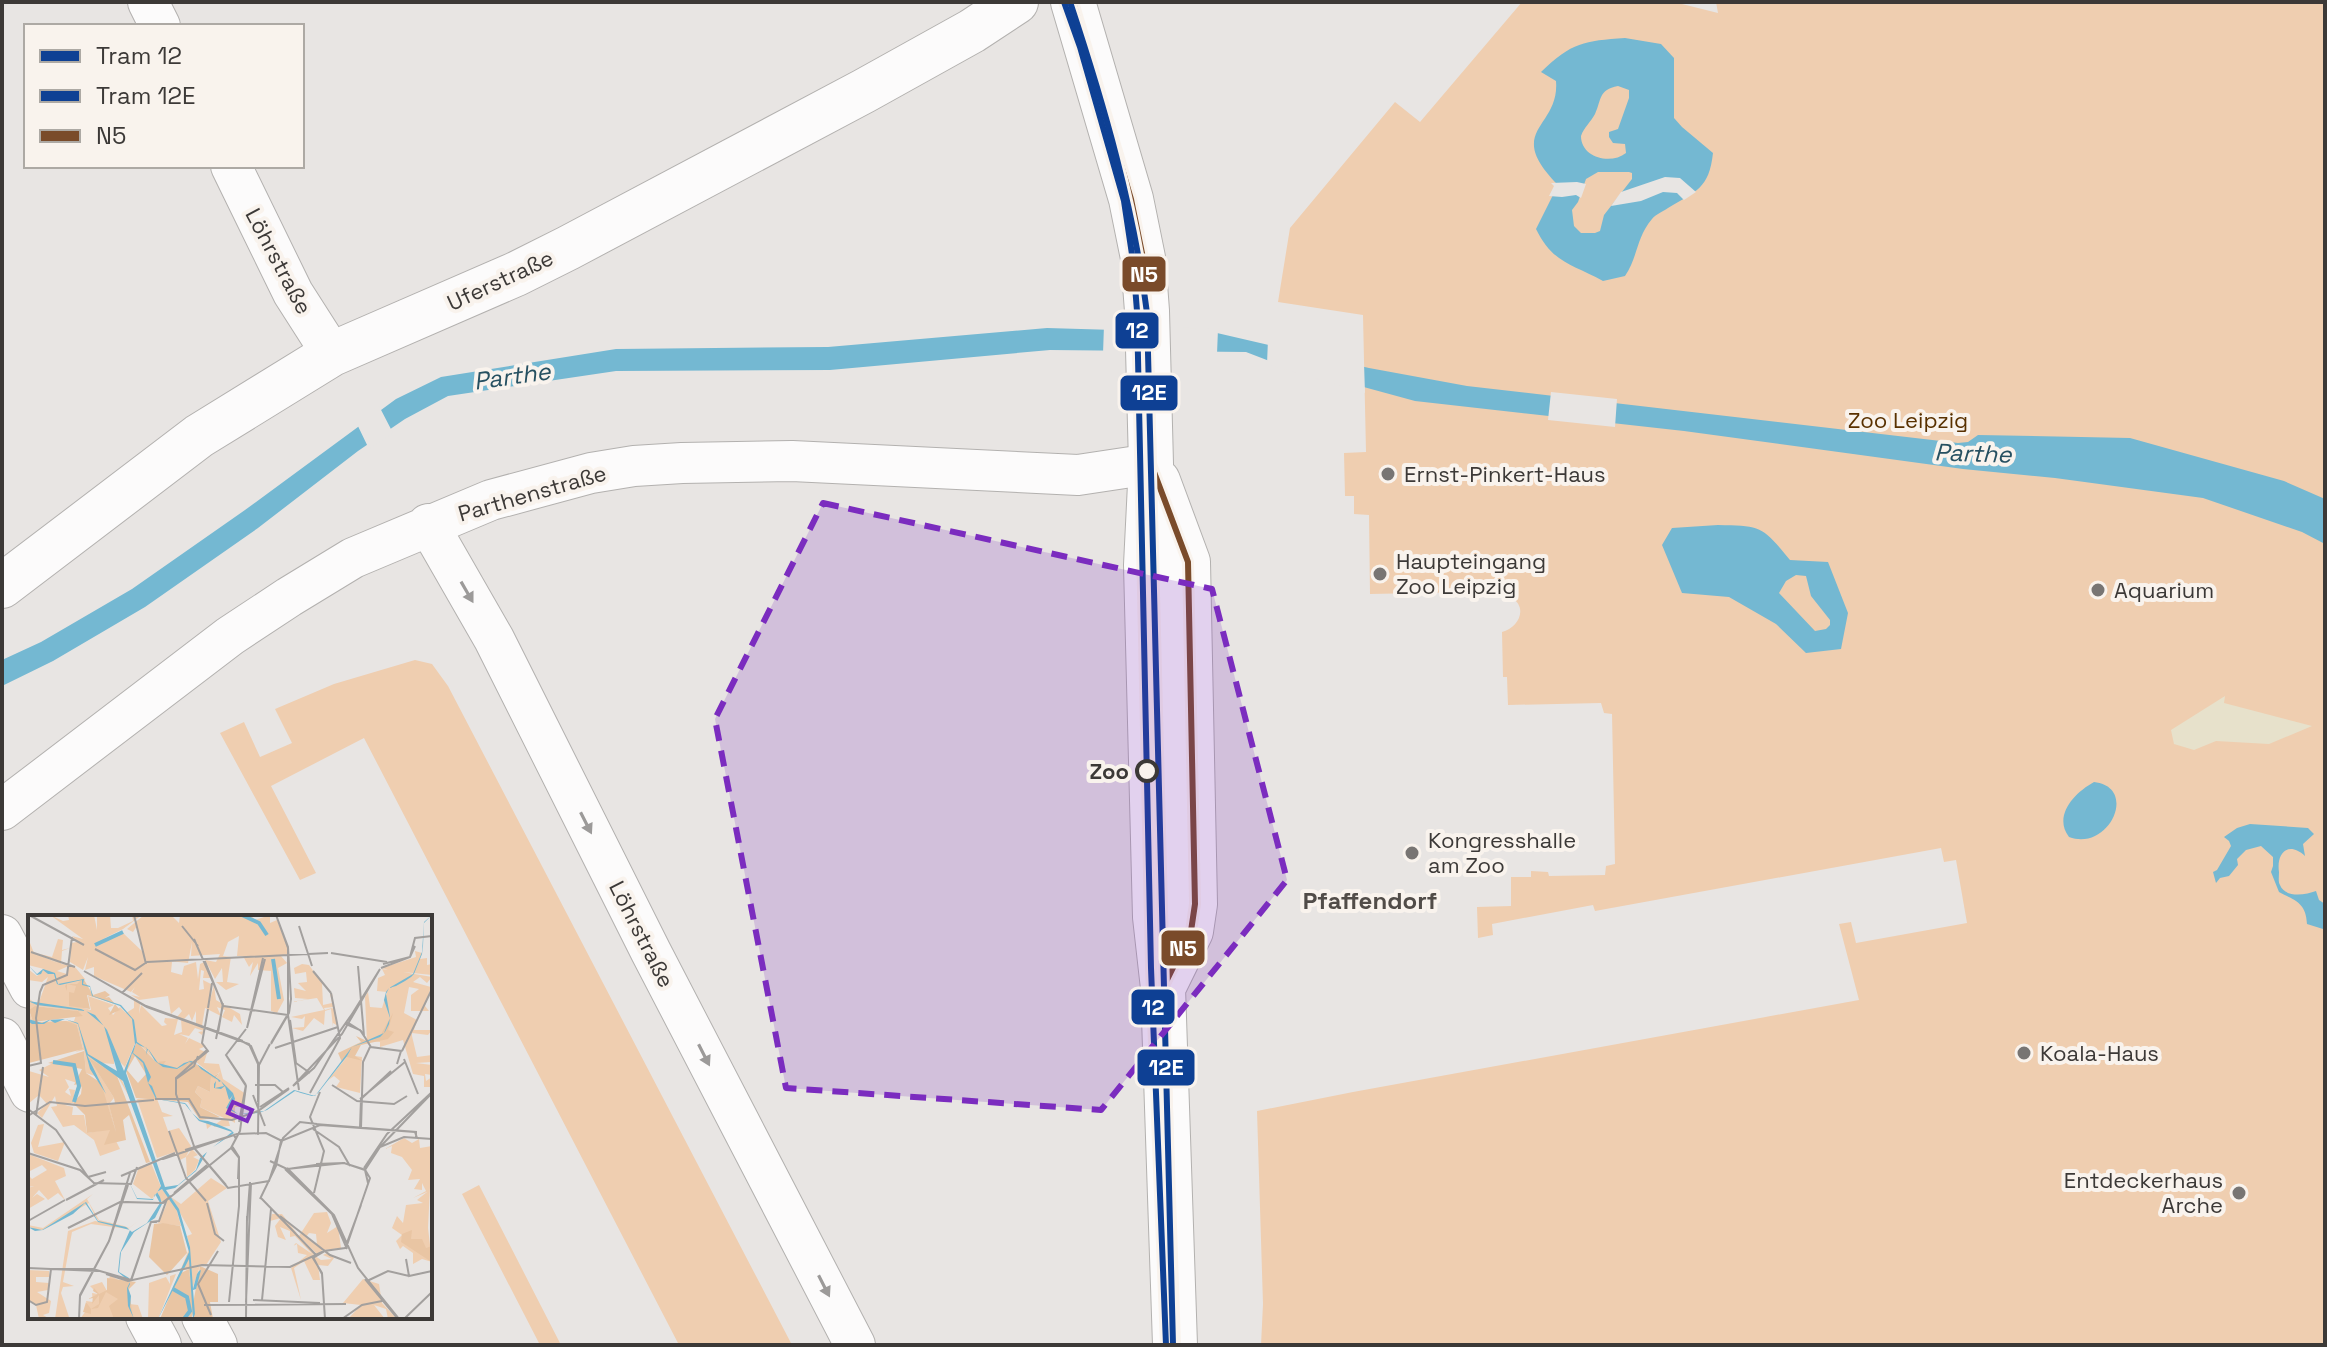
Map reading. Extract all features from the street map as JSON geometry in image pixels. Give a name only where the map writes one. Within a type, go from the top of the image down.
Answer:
[{"type":"main road","name":"Uferstraße","points":[[2,586],[199,436],[332,354],[568,248],[864,91],[972,31],[1016,2]]},
{"type":"main road","points":[[1073,2],[1131,199],[1143,258],[1151,464],[1146,565],[1155,917],[1163,988],[1175,1345]]},
{"type":"street","points":[[148,2],[159,24]]},
{"type":"street","name":"Löhrstraße","points":[[232,168],[293,293],[332,354]]},
{"type":"street","name":"Parthenstraße","points":[[2,810],[230,636],[353,558],[491,500],[591,473],[693,462],[792,461],[1078,475],[1151,464]]},
{"type":"street","name":"Löhrstraße","points":[[428,524],[494,639],[651,952],[855,1345]]},
{"type":"street","points":[[2,935],[28,984]]},
{"type":"street","points":[[2,1038],[28,1088]]},
{"type":"street","points":[[147,1319],[161,1345]]},
{"type":"street","points":[[203,1319],[217,1345]]},
{"type":"highlighted area","points":[[823,503],[1212,589],[1287,880],[1101,1110],[786,1088],[715,719]]},
{"type":"green space","name":"Zoo Leipzig","points":[[1522,2],[1674,2],[1718,13],[1716,2],[2325,2],[2325,1345],[1261,1345],[1263,1304],[1257,1111],[1859,1000],[1839,924],[1851,922],[1856,943],[1967,923],[1956,860],[1944,862],[1941,848],[1595,911],[1593,905],[1492,924],[1493,935],[1478,938],[1477,907],[1511,906],[1511,877],[1531,877],[1531,871],[1548,872],[1549,876],[1605,875],[1606,866],[1615,864],[1612,714],[1604,713],[1601,703],[1508,705],[1507,677],[1503,677],[1502,632],[1517,622],[1520,612],[1516,601],[1507,595],[1471,596],[1470,592],[1370,594],[1369,515],[1354,514],[1354,496],[1345,496],[1344,453],[1366,452],[1363,315],[1278,302],[1290,228],[1395,102],[1420,122]]},
{"type":"green space","points":[[415,660],[432,664],[448,686],[792,1345],[679,1345],[364,738],[271,786],[316,873],[300,880],[220,733],[244,722],[260,757],[292,743],[275,709],[334,684]]},
{"type":"green space","points":[[479,1185],[561,1345],[540,1345],[462,1194]]},
{"type":"sand","points":[[2225,696],[2224,703],[2312,726],[2269,744],[2216,741],[2194,750],[2174,744],[2171,730]]},
{"type":"water","points":[[1625,38],[1661,44],[1674,58],[1674,118],[1713,153],[1708,174],[1700,188],[1655,216],[1647,226],[1625,276],[1603,281],[1549,250],[1536,229],[1558,185],[1542,166],[1535,152],[1534,140],[1555,97],[1556,81],[1541,72],[1561,54],[1579,45]],"holes":[[[1618,86],[1629,90],[1629,98],[1618,129],[1609,132],[1609,137],[1613,143],[1625,144],[1626,153],[1605,159],[1586,150],[1581,136],[1604,93]],[[1598,172],[1629,172],[1632,179],[1604,215],[1600,231],[1581,233],[1574,226],[1572,210],[1586,179]]]},
{"type":"water","name":"Parthe","points":[[1047,328],[1217,333],[1369,368],[1467,386],[1958,443],[1968,442],[1978,435],[2130,438],[2284,481],[2325,499],[2325,544],[2302,532],[2203,498],[1684,431],[1415,401],[1246,352],[1050,350],[830,370],[616,371],[448,396],[405,419],[358,451],[258,528],[145,607],[53,661],[2,686],[2,660],[41,642],[132,589],[396,399],[441,377],[616,349],[828,347]]},
{"type":"water","points":[[1744,526],[1767,534],[1790,560],[1828,562],[1848,613],[1841,649],[1806,653],[1776,624],[1729,597],[1682,593],[1662,545],[1672,528]],"holes":[[[1796,575],[1806,576],[1811,596],[1830,620],[1826,629],[1815,631],[1779,593],[1786,581]]]},
{"type":"water","points":[[2094,782],[2107,786],[2115,795],[2113,817],[2106,828],[2096,835],[2083,839],[2069,837],[2063,821],[2068,806],[2079,792]]},
{"type":"water","points":[[2250,824],[2308,828],[2314,834],[2303,844],[2305,856],[2294,849],[2282,854],[2279,884],[2291,894],[2316,891],[2319,900],[2325,904],[2323,929],[2307,924],[2302,907],[2279,892],[2271,872],[2273,857],[2261,846],[2246,850],[2237,859],[2238,865],[2229,876],[2220,878],[2216,883],[2213,872],[2231,846],[2224,837]]},
{"type":"pier","points":[[1665,177],[1680,178],[1696,192],[1684,200],[1677,193],[1663,192],[1641,201],[1611,206],[1621,192]]},
{"type":"pier","points":[[1551,183],[1586,184],[1581,198],[1576,195],[1549,196],[1554,186]]},
{"type":"pier","points":[[1104,325],[1218,329],[1217,354],[1103,354]]},
{"type":"pier","points":[[1268,339],[1364,363],[1365,393],[1267,364]]},
{"type":"pier","points":[[1551,392],[1617,399],[1615,427],[1548,420]]},
{"type":"pier","points":[[379,406],[393,433],[369,449],[356,422]]},
{"type":"tram line","name":"12","points":[[1064,2],[1124,201],[1137,311],[1151,968],[1166,1345]]},
{"type":"tram line","name":"12E","points":[[1071,5],[1116,157],[1134,235],[1147,313],[1173,1345]]},
{"type":"transit line","name":"N5","points":[[1073,2],[1131,199],[1143,258],[1151,464],[1188,562],[1195,904],[1191,931],[1163,988],[1175,1345]]},
{"type":"place","name":"Ernst-Pinkert-Haus","points":[[1388,474]]},
{"type":"place","name":"Haupteingang Zoo Leipzig","points":[[1380,574]]},
{"type":"place","name":"Aquarium","points":[[2098,590]]},
{"type":"place","name":"Zoo","points":[[1147,771]]},
{"type":"place","name":"Kongresshalle am Zoo","points":[[1412,853]]},
{"type":"place","name":"Koala-Haus","points":[[2024,1053]]},
{"type":"place","name":"Entdeckerhaus Arche","points":[[2239,1193]]},
{"type":"district","name":"Pfaffendorf","points":[[1370,900]]}]
